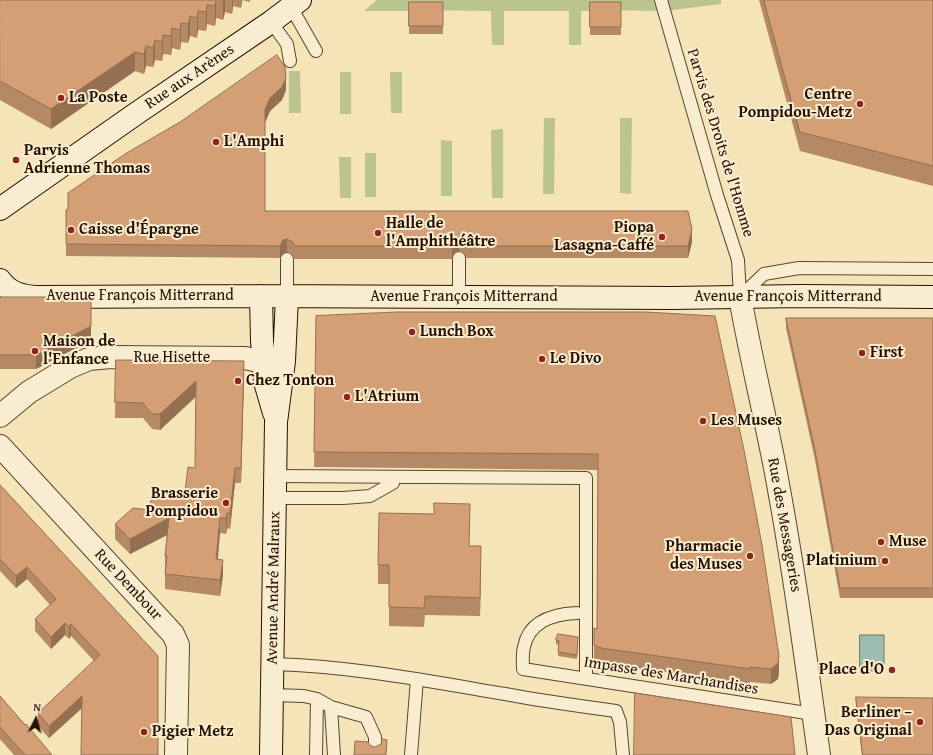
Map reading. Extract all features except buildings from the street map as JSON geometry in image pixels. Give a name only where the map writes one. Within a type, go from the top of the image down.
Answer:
[{"type":"street","name":"Rue aux Arènes","points":[[0,208],[271,22],[295,3]]},
{"type":"street","name":"Avenue François Mitterrand","points":[[0,280],[8,289],[16,293],[36,297],[933,297]]},
{"type":"street","name":"Avenue André Malraux","points":[[261,296],[265,382],[276,422]]},
{"type":"street","name":"Avenue André Malraux","points":[[271,755],[276,422],[283,376],[286,342],[287,296]]},
{"type":"street","name":"Rue des Messageries","points":[[740,297],[747,340],[776,476],[803,640],[818,755]]},
{"type":"street","name":"Rue Hisette","points":[[0,416],[29,392],[70,367],[89,359],[111,357],[245,358],[263,362],[283,376]]},
{"type":"street","name":"Rue Dembour","points":[[0,446],[173,634],[178,645],[176,755]]},
{"type":"lane","name":"Parvis des Droits de l'Homme","points":[[662,0],[717,196],[738,260],[740,297]]},
{"type":"lane","points":[[295,3],[316,51]]},
{"type":"lane","points":[[271,22],[287,44],[290,61]]},
{"type":"lane","points":[[459,258],[459,297]]},
{"type":"lane","points":[[287,259],[287,296]]},
{"type":"lane","points":[[740,297],[764,274],[799,268],[933,269]]},
{"type":"lane","points":[[275,476],[586,478],[592,634],[586,679]]},
{"type":"lane","points":[[275,498],[343,498],[370,496],[393,483]]},
{"type":"lane","name":"Impasse des Marchandises","points":[[577,613],[563,613],[546,619],[531,629],[524,647],[523,669],[813,714]]},
{"type":"lane","points":[[273,664],[345,669],[417,679],[616,712],[620,722],[623,755]]},
{"type":"lane","points":[[411,755],[417,679]]},
{"type":"lane","points":[[272,695],[304,696],[317,699],[331,707],[366,717],[375,737],[374,749]]},
{"type":"lane","points":[[316,755],[317,699]]},
{"type":"lane","points":[[331,707],[334,755]]},
{"type":"green space","points":[[377,0],[721,0],[721,4],[665,11],[581,11],[581,45],[569,45],[569,11],[504,11],[504,45],[492,45],[491,11],[364,11]]},
{"type":"green space","points":[[289,71],[300,71],[301,113],[289,113]]},
{"type":"green space","points":[[340,72],[351,72],[351,114],[340,114]]},
{"type":"green space","points":[[390,72],[402,72],[402,113],[391,113]]},
{"type":"green space","points":[[544,118],[555,118],[554,194],[543,194]]},
{"type":"green space","points":[[620,118],[632,118],[631,194],[620,193]]},
{"type":"green space","points":[[503,129],[503,198],[492,198],[491,130]]},
{"type":"green space","points":[[441,140],[452,141],[452,196],[441,196]]},
{"type":"green space","points":[[365,153],[376,153],[376,197],[365,197]]},
{"type":"green space","points":[[339,157],[351,157],[351,198],[340,198]]},
{"type":"water","points":[[860,635],[884,635],[884,671],[860,671]]},
{"type":"place","name":"La Poste","points":[[61,98]]},
{"type":"place","name":"Centre Pompidou-Metz","points":[[860,104]]},
{"type":"place","name":"L'Amphi","points":[[216,142]]},
{"type":"place","name":"Parvis Adrienne Thomas","points":[[16,160]]},
{"type":"place","name":"Caisse d'Épargne","points":[[71,230]]},
{"type":"place","name":"Halle de l'Amphithéâtre","points":[[378,233]]},
{"type":"place","name":"Piopa Lasagna-Caffé","points":[[662,237]]},
{"type":"place","name":"Lunch Box","points":[[412,332]]},
{"type":"place","name":"Maison de l'Enfance","points":[[35,351]]},
{"type":"place","name":"First","points":[[862,353]]},
{"type":"place","name":"Le Divo","points":[[542,359]]},
{"type":"place","name":"Chez Tonton","points":[[238,381]]},
{"type":"place","name":"L'Atrium","points":[[347,397]]},
{"type":"place","name":"Les Muses","points":[[703,421]]},
{"type":"place","name":"Brasserie Pompidou","points":[[226,503]]},
{"type":"place","name":"Muse","points":[[881,542]]},
{"type":"place","name":"Pharmacie des Muses","points":[[750,556]]},
{"type":"place","name":"Platinium","points":[[885,561]]},
{"type":"place","name":"Place d'O","points":[[892,670]]},
{"type":"place","name":"Berliner – Das Original","points":[[920,722]]},
{"type":"place","name":"Pigier Metz","points":[[144,732]]}]
